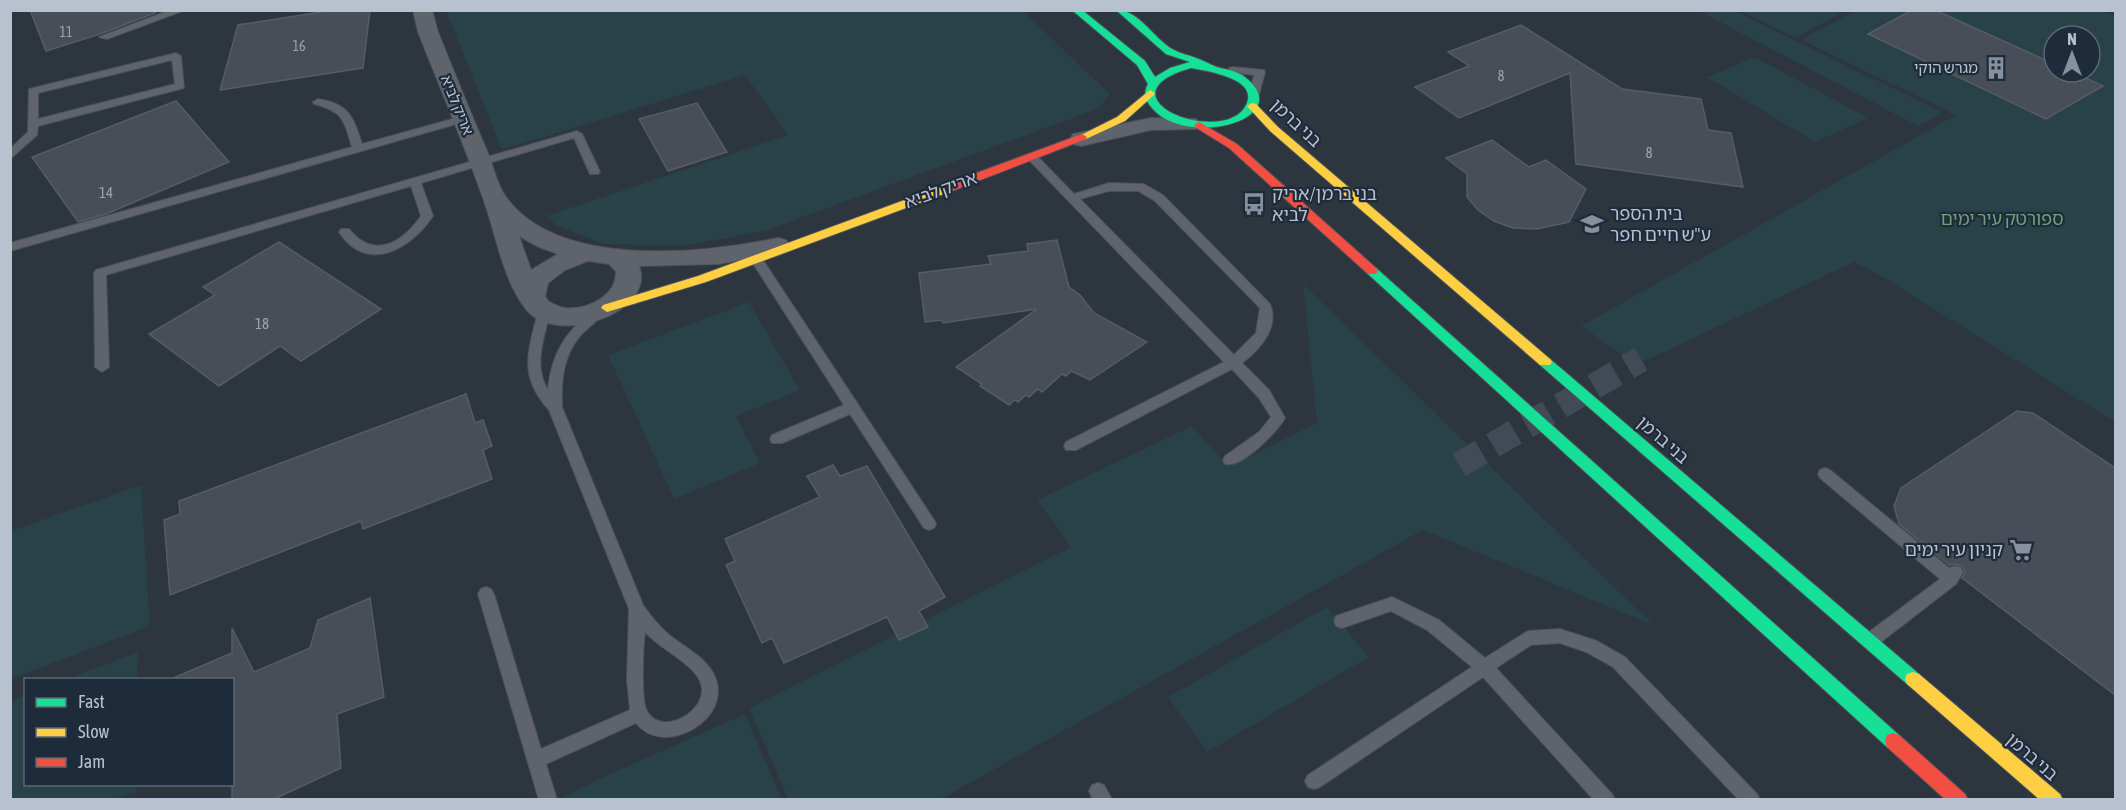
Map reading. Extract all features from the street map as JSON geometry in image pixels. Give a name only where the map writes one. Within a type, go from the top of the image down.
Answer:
[{"type":"street","name":"אריק לביא","points":[[422,10],[428,32],[495,198],[524,285],[539,307]]},
{"type":"street","points":[[1076,10],[1141,63],[1151,88],[1153,103],[1159,110],[1172,119],[1193,124],[1233,146],[1959,800]]},
{"type":"street","points":[[1120,10],[1170,52],[1208,66],[1225,69],[1250,85],[1253,101],[1244,115],[1230,122],[1193,124]]},
{"type":"street","points":[[1151,88],[1162,74],[1175,68],[1208,66]]},
{"type":"street","name":"אריק לביא","points":[[603,310],[702,279],[754,256],[808,239],[1074,141],[1121,119],[1151,88]]},
{"type":"street","name":"בני ברמן","points":[[1253,101],[1283,137],[2054,800]]},
{"type":"street","name":"אריק לביא","points":[[1074,141],[1150,124],[1193,124]]},
{"type":"street","name":"אריק לביא","points":[[495,198],[519,226],[536,238],[559,247],[588,253]]},
{"type":"street","points":[[588,253],[616,258],[625,263],[630,272],[630,281],[618,300],[603,310],[569,318],[539,307],[532,292],[536,281],[545,271],[572,256],[588,253]]},
{"type":"street","name":"אריק לביא","points":[[616,258],[754,256]]},
{"type":"lane","points":[[104,37],[181,10]]},
{"type":"lane","points":[[10,156],[33,133],[33,124],[33,91],[176,56],[180,86],[33,124]]},
{"type":"lane","points":[[318,102],[332,103],[346,114],[358,147]]},
{"type":"lane","points":[[10,247],[463,119]]},
{"type":"lane","points":[[102,367],[100,273],[578,134],[594,172]]},
{"type":"lane","points":[[1032,157],[1263,394],[1278,418],[1264,436],[1230,460]]},
{"type":"lane","points":[[345,232],[355,246],[366,251],[379,251],[409,238],[422,225],[427,216],[415,182]]},
{"type":"lane","points":[[1071,446],[1233,363],[1254,346],[1267,324],[1266,307],[1254,293],[1159,198],[1140,187],[1109,187],[1072,198]]},
{"type":"lane","points":[[754,256],[929,524]]},
{"type":"lane","points":[[539,307],[534,377],[541,393],[555,407],[637,609],[659,637],[697,666],[708,679],[711,693],[708,705],[699,716],[687,724],[673,729],[660,730],[647,724],[639,714],[636,696],[637,609]]},
{"type":"lane","points":[[555,407],[556,375],[565,346],[577,329],[603,310]]},
{"type":"lane","points":[[777,439],[852,407]]},
{"type":"lane","points":[[1825,474],[1953,576],[1869,641]]},
{"type":"lane","points":[[486,594],[548,800]]},
{"type":"lane","points":[[1342,621],[1392,604],[1433,625],[1484,667],[1606,800]]},
{"type":"lane","points":[[1314,781],[1528,638],[1560,636],[1591,646],[1619,662],[1751,800]]},
{"type":"lane","points":[[537,760],[639,714]]},
{"type":"green space","name":"ספורטק עיר ימים","points":[[2103,10],[2115,16],[2115,422],[1883,277],[1854,262],[1637,365],[1581,326],[1956,115],[1801,40],[1854,11]]},
{"type":"green space","points":[[446,11],[1023,11],[1110,94],[1100,108],[765,231],[681,246],[603,244],[556,225],[546,216],[788,135],[745,75],[502,150]]},
{"type":"green space","points":[[1699,11],[1736,11],[1943,113],[1918,126]]},
{"type":"green space","points":[[1741,11],[1845,11],[1796,38]]},
{"type":"green space","points":[[1755,57],[1868,118],[1815,142],[1707,77]]},
{"type":"green space","points":[[1303,284],[1653,625],[1423,530],[941,799],[788,799],[749,708],[1071,547],[1037,500],[1192,426],[1229,467],[1317,423]]},
{"type":"green space","points":[[749,302],[800,390],[736,416],[760,463],[674,499],[608,355]]},
{"type":"green space","points":[[141,485],[150,626],[11,679],[11,531]]},
{"type":"green space","points":[[1327,607],[1369,657],[1207,752],[1168,697]]},
{"type":"green space","points":[[138,652],[137,678],[70,678]]},
{"type":"green space","points":[[24,696],[24,786],[136,786],[136,791],[113,799],[11,799],[11,701]]},
{"type":"green space","points":[[745,714],[782,799],[560,799],[599,779]]},
{"type":"building","points":[[30,10],[154,10],[155,13],[46,51]]},
{"type":"building","points":[[334,10],[370,10],[363,68],[220,90],[238,25]]},
{"type":"building","name":"מגרש הוקי","points":[[1912,10],[1935,10],[2042,59],[2042,84],[2099,84],[2103,86],[2046,119],[1868,34]]},
{"type":"building","points":[[1521,25],[1622,89],[1701,99],[1708,130],[1731,133],[1743,187],[1576,164],[1570,73],[1459,118],[1415,87],[1469,66],[1448,52]]},
{"type":"building","points":[[176,101],[229,162],[106,214],[78,222],[32,157]]},
{"type":"building","points":[[697,103],[727,152],[668,171],[639,119]]},
{"type":"building","points":[[1492,140],[1529,167],[1546,160],[1586,189],[1569,222],[1537,229],[1513,228],[1494,221],[1478,210],[1467,197],[1467,174],[1446,158]]},
{"type":"building","points":[[1057,240],[1069,287],[1080,295],[1094,313],[1147,342],[1090,380],[1071,371],[1066,376],[1062,374],[1042,392],[1038,389],[1029,397],[1026,395],[1018,402],[1015,400],[1009,405],[956,367],[1037,309],[943,323],[942,320],[925,322],[919,273],[991,264],[988,256],[1028,251],[1027,244]]},
{"type":"building","points":[[279,242],[381,309],[301,361],[280,346],[219,386],[149,334],[215,295],[203,287]]},
{"type":"building","points":[[466,394],[475,423],[483,420],[492,446],[483,450],[492,479],[363,529],[361,521],[170,595],[164,520],[180,514],[179,501]]},
{"type":"building","name":"קניון עיר ימים","points":[[2017,411],[2033,413],[2115,468],[2115,695],[1962,578],[1965,571],[1962,566],[1949,565],[1899,524],[1894,506],[1901,488]]},
{"type":"building","points":[[833,465],[840,476],[867,466],[945,597],[919,611],[928,627],[899,640],[887,617],[784,663],[772,638],[762,643],[726,565],[735,561],[725,539],[820,497],[807,476]]},
{"type":"building","points":[[370,598],[384,697],[337,714],[341,768],[272,800],[232,800],[234,678],[173,678],[232,653],[232,628],[254,672],[310,648],[318,620]]},
{"type":"tunnel","points":[[1459,465],[1641,359]]},
{"type":"traffic: fast","points":[[1076,10],[1141,63],[1153,83]]},
{"type":"traffic: fast","points":[[1120,10],[1170,52],[1207,65]]},
{"type":"traffic: fast","points":[[1191,65],[1222,70],[1242,79],[1252,90],[1253,103],[1246,114],[1232,122],[1213,126],[1188,123],[1159,110],[1149,93],[1152,86],[1165,75],[1191,65]]},
{"type":"traffic: fast","points":[[1372,271],[1893,741]]},
{"type":"traffic: fast","points":[[1545,362],[1913,679]]},
{"type":"traffic: slow","points":[[1082,137],[1121,119],[1150,93]]},
{"type":"traffic: slow","points":[[1252,106],[1274,129],[1545,362]]},
{"type":"traffic: slow","points":[[607,308],[702,279],[948,188]]},
{"type":"traffic: slow","points":[[1913,679],[2054,800]]},
{"type":"traffic: jam","points":[[1199,125],[1233,146],[1372,271]]},
{"type":"traffic: jam","points":[[948,188],[1082,137]]},
{"type":"traffic: jam","points":[[1893,741],[1959,800]]},
{"type":"place","name":"מגרש הוקי","points":[[1996,68]]},
{"type":"place","name":"בני ברמן/אריק לביא","points":[[1254,204]]},
{"type":"place","name":"בית הספר ע\"ש חיים חפר","points":[[1592,224]]},
{"type":"place","name":"קניון עיר ימים","points":[[2021,550]]}]
